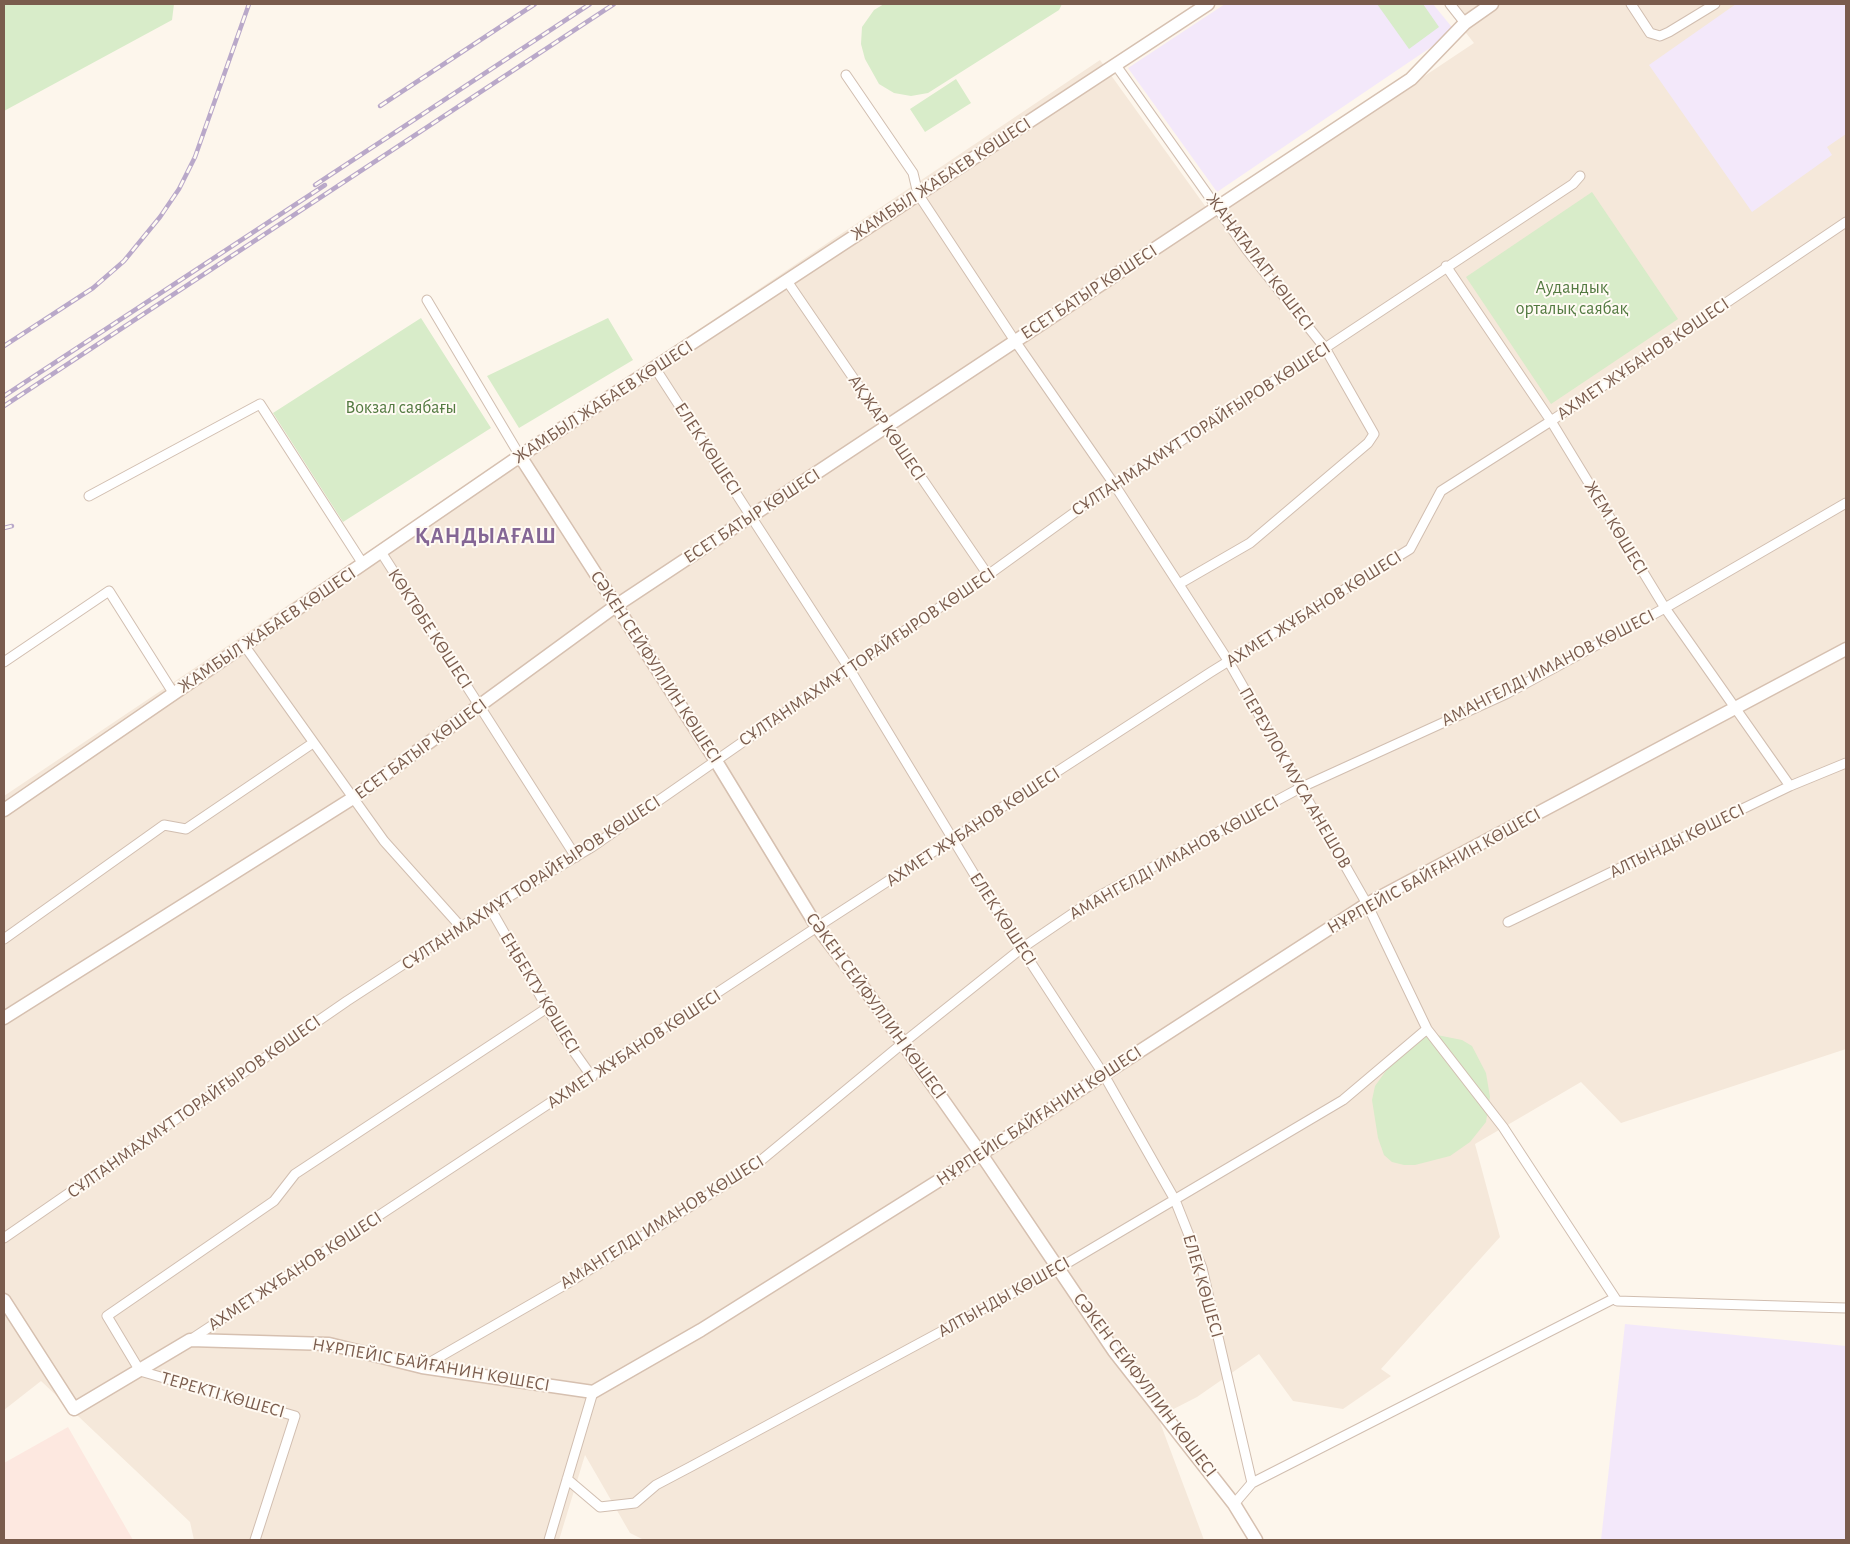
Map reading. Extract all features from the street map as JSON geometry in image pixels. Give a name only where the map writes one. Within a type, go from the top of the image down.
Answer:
[{"type":"street","name":"ЖАМБЫЛ ЖАБАЕВ КӨШЕСІ","points":[[4,810],[520,456],[1208,4]]},
{"type":"street","points":[[1450,4],[1465,23]]},
{"type":"street","name":"ЕСЕТ БАТЫР КӨШЕСІ","points":[[4,1018],[353,798],[617,605],[1411,79],[1465,23],[1492,4]]},
{"type":"street","points":[[1631,4],[1650,33],[1660,36],[1714,4]]},
{"type":"street","name":"ЖАҢАТАЛАП КӨШЕСІ","points":[[1116,64],[1247,250],[1325,348],[1374,434],[1368,443],[1250,543],[1179,584]]},
{"type":"street","name":"ПЕРЕУЛОК МУСА АНЕШОВ","points":[[846,75],[909,166],[918,194],[1015,341],[1114,484],[1229,662],[1367,904],[1427,1029],[1503,1127],[1615,1298]]},
{"type":"street","name":"СҰЛТАНМАХМҰТ ТОРАЙҒЫРОВ КӨШЕСІ","points":[[4,1238],[347,1001],[490,908],[576,857],[848,668],[988,575],[1114,484],[1325,348],[1446,266],[1573,184],[1580,176]]},
{"type":"street","name":"АХМЕТ ЖҰБАНОВ КӨШЕСІ","points":[[4,1300],[74,1409],[140,1371],[592,1077],[817,927],[1229,662],[1410,549],[1441,491],[1846,222]]},
{"type":"street","name":"ЖЕМ КӨШЕСІ","points":[[1446,266],[1550,420],[1665,608],[1790,786]]},
{"type":"street","name":"АҚЖАР КӨШЕСІ","points":[[787,281],[988,575]]},
{"type":"street","points":[[427,300],[520,456]]},
{"type":"street","name":"ЕЛЕК КӨШЕСІ","points":[[655,368],[752,516],[848,668],[953,841],[1104,1075],[1175,1200],[1202,1268],[1252,1483]]},
{"type":"street","points":[[89,496],[260,404],[363,564]]},
{"type":"street","name":"СӘКЕН СЕЙФУЛЛИН КӨШЕСІ","points":[[520,456],[716,761],[817,927],[903,1043],[981,1154],[1114,1351],[1234,1504],[1256,1540]]},
{"type":"street","name":"АМАНГЕЛДІ ИМАНОВ КӨШЕСІ","points":[[422,1367],[568,1283],[753,1168],[903,1043],[1022,948],[1096,897],[1302,787],[1506,694],[1665,608],[1846,503]]},
{"type":"street","name":"КӨКТӨБЕ КӨШЕСІ","points":[[381,552],[576,857]]},
{"type":"street","points":[[4,662],[110,591],[174,694]]},
{"type":"street","points":[[244,646],[384,842],[461,927]]},
{"type":"street","name":"НҰРПЕЙІС БАЙҒАНИН КӨШЕСІ","points":[[190,1340],[329,1344],[422,1367],[593,1392],[701,1330],[981,1154],[1367,904],[1733,707],[1846,649]]},
{"type":"street","points":[[4,939],[164,824],[186,830],[312,742]]},
{"type":"street","name":"АЛТЫНДЫ КӨШЕСІ","points":[[1508,922],[1790,786],[1846,763]]},
{"type":"street","name":"ЕҢБЕКТУ КӨШЕСІ","points":[[490,908],[547,1008],[592,1077]]},
{"type":"street","points":[[140,1371],[107,1316],[274,1201],[295,1174],[547,1008]]},
{"type":"street","name":"АЛТЫНДЫ КӨШЕСІ","points":[[567,1479],[600,1507],[635,1503],[656,1485],[1059,1268],[1343,1100],[1427,1029]]},
{"type":"street","points":[[1234,1504],[1252,1483],[1615,1298],[1616,1301],[1846,1308]]},
{"type":"street","name":"ТЕРЕКТІ КӨШЕСІ","points":[[140,1371],[295,1416],[254,1540]]},
{"type":"street","points":[[549,1540],[593,1392]]},
{"type":"shaded area","points":[[1225,4],[1433,4],[1455,31],[1217,192],[1128,68]]},
{"type":"shaded area","points":[[1443,4],[1846,4],[1846,1049],[1621,1123],[1581,1082],[1475,1144],[1500,1237],[1381,1369],[1391,1376],[1343,1409],[1293,1401],[1259,1354],[1197,1397],[1158,1417],[1204,1540],[644,1540],[630,1533],[585,1455],[559,1540],[194,1540],[190,1522],[41,1381],[4,1410],[4,796],[1100,60],[1213,217],[1474,43]]},
{"type":"shaded area","points":[[1736,4],[1846,4],[1846,134],[1827,147],[1832,155],[1752,212],[1649,65]]},
{"type":"shaded area","points":[[1625,1324],[1846,1346],[1846,1540],[1601,1540]]},
{"type":"shaded area","points":[[68,1427],[133,1540],[4,1540],[4,1463]]},
{"type":"green space","points":[[4,4],[174,4],[172,20],[4,111]]},
{"type":"green space","points":[[884,4],[1062,4],[1059,10],[928,93],[911,96],[894,93],[879,84],[865,59],[861,44],[862,27],[874,10]]},
{"type":"green space","points":[[1377,4],[1423,4],[1439,27],[1409,49]]},
{"type":"green space","points":[[956,79],[971,103],[925,132],[910,109]]},
{"type":"green space","name":"Аудандық орталық саябақ","points":[[1592,192],[1678,319],[1551,404],[1466,277]]},
{"type":"green space","name":"Вокзал саябағы","points":[[421,318],[491,428],[343,522],[273,413]]},
{"type":"green space","points":[[608,318],[633,360],[519,428],[487,376]]},
{"type":"green space","points":[[1437,1035],[1462,1040],[1472,1046],[1486,1073],[1490,1097],[1486,1122],[1470,1142],[1450,1156],[1415,1165],[1392,1162],[1384,1155],[1378,1138],[1372,1100],[1375,1086],[1388,1068],[1419,1041],[1426,1036]]},
{"type":"railway","points":[[4,346],[93,288],[124,261],[160,217],[179,189],[195,157],[249,4]]},
{"type":"railway","points":[[380,106],[535,4]]},
{"type":"railway","points":[[315,185],[590,4]]},
{"type":"railway","points":[[4,406],[614,4]]},
{"type":"railway","points":[[4,396],[325,185]]},
{"type":"railway","points":[[4,528],[12,526]]},
{"type":"district","name":"ҚАНДЫАҒАШ","points":[[486,536]]}]
